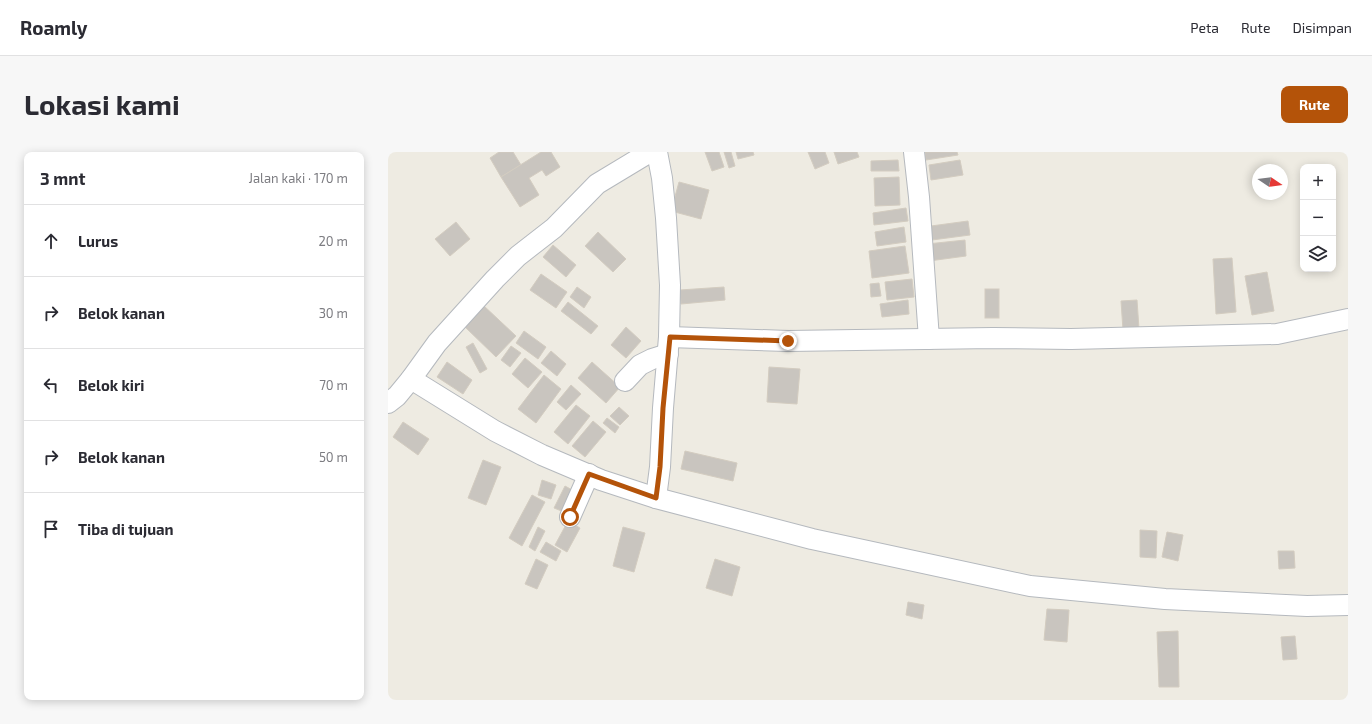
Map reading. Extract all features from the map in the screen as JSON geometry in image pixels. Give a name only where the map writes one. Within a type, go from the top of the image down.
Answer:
[{"type":"street","points":[[388,403],[397,396],[437,343],[465,311],[518,256],[554,228],[597,184],[650,152]]},
{"type":"street","points":[[656,498],[660,467],[663,408],[669,346],[670,285],[666,218],[662,178],[657,152]]},
{"type":"street","points":[[914,152],[919,197],[929,339]]},
{"type":"street","points":[[625,381],[640,365],[652,359],[669,346],[788,341],[993,338],[1071,339],[1277,334],[1348,319]]},
{"type":"street","points":[[411,379],[495,431],[542,455],[589,474],[656,498],[812,539],[1030,586],[1165,599],[1228,603],[1307,606],[1348,605]]},
{"type":"street","points":[[570,517],[589,474]]},
{"type":"building","points":[[499,152],[513,152],[521,165],[501,177],[490,158]]},
{"type":"building","points":[[541,152],[551,152],[560,167],[546,176],[542,170],[529,178],[539,195],[520,207],[501,177]]},
{"type":"building","points":[[705,152],[719,152],[724,167],[712,171]]},
{"type":"building","points":[[724,152],[731,152],[735,166],[729,168]]},
{"type":"building","points":[[736,152],[753,152],[754,155],[738,159]]},
{"type":"building","points":[[808,152],[825,152],[829,163],[815,169]]},
{"type":"building","points":[[834,152],[857,152],[859,157],[838,164]]},
{"type":"building","points":[[925,152],[957,152],[958,155],[926,160]]},
{"type":"building","points":[[898,160],[899,171],[871,171],[871,161]]},
{"type":"building","points":[[960,160],[963,175],[931,180],[929,165]]},
{"type":"building","points":[[899,177],[900,205],[875,206],[874,178]]},
{"type":"building","points":[[679,182],[709,190],[701,219],[671,211]]},
{"type":"building","points":[[906,208],[908,221],[874,225],[873,213]]},
{"type":"building","points":[[968,221],[970,235],[932,240],[931,226]]},
{"type":"building","points":[[456,222],[470,239],[450,256],[435,239]]},
{"type":"building","points":[[904,227],[906,242],[877,246],[875,232]]},
{"type":"building","points":[[598,232],[626,259],[613,272],[585,246]]},
{"type":"building","points":[[965,240],[966,256],[929,261],[927,244]]},
{"type":"building","points":[[553,245],[576,265],[566,277],[543,257]]},
{"type":"building","points":[[905,246],[909,273],[872,278],[869,251]]},
{"type":"building","points":[[1232,258],[1236,312],[1216,314],[1213,259]]},
{"type":"building","points":[[1267,272],[1274,311],[1252,315],[1245,276]]},
{"type":"building","points":[[541,274],[567,292],[556,308],[530,290]]},
{"type":"building","points":[[912,279],[914,297],[887,300],[885,282]]},
{"type":"building","points":[[879,283],[881,296],[871,297],[870,284]]},
{"type":"building","points":[[577,287],[591,297],[584,308],[570,297]]},
{"type":"building","points":[[724,287],[725,300],[681,304],[680,290]]},
{"type":"building","points":[[985,289],[999,289],[999,318],[985,318]]},
{"type":"building","points":[[908,300],[909,314],[882,317],[880,304]]},
{"type":"building","points":[[1137,300],[1139,329],[1123,330],[1121,301]]},
{"type":"building","points":[[568,302],[598,326],[591,334],[561,311]]},
{"type":"building","points":[[483,305],[516,336],[496,357],[464,326]]},
{"type":"building","points":[[626,327],[641,341],[626,358],[611,345]]},
{"type":"building","points":[[524,331],[546,347],[538,359],[516,343]]},
{"type":"building","points":[[473,343],[487,369],[480,373],[466,347]]},
{"type":"building","points":[[511,346],[521,353],[510,367],[501,360]]},
{"type":"building","points":[[551,351],[566,364],[557,376],[541,363]]},
{"type":"building","points":[[525,358],[542,372],[528,388],[512,374]]},
{"type":"building","points":[[447,362],[472,380],[463,394],[437,377]]},
{"type":"building","points":[[592,362],[620,387],[606,403],[578,378]]},
{"type":"building","points":[[769,367],[800,369],[797,404],[767,402]]},
{"type":"building","points":[[544,375],[561,389],[536,423],[518,409]]},
{"type":"building","points":[[571,385],[581,394],[566,410],[557,402]]},
{"type":"building","points":[[576,405],[590,416],[568,444],[554,432]]},
{"type":"building","points":[[619,407],[629,416],[620,425],[610,416]]},
{"type":"building","points":[[607,418],[619,427],[615,433],[603,423]]},
{"type":"building","points":[[593,421],[606,432],[585,457],[572,446]]},
{"type":"building","points":[[403,422],[429,439],[418,455],[393,437]]},
{"type":"building","points":[[685,451],[737,463],[733,481],[681,469]]},
{"type":"building","points":[[483,460],[501,467],[486,505],[468,498]]},
{"type":"building","points":[[542,480],[556,485],[551,499],[538,495]]},
{"type":"building","points":[[565,486],[574,491],[564,512],[554,508]]},
{"type":"building","points":[[532,495],[545,502],[522,546],[509,538]]},
{"type":"building","points":[[568,521],[580,528],[567,552],[555,545]]},
{"type":"building","points":[[538,527],[545,531],[535,551],[529,547]]},
{"type":"building","points":[[623,527],[645,533],[634,572],[613,566]]},
{"type":"building","points":[[1140,530],[1157,531],[1156,558],[1140,557]]},
{"type":"building","points":[[1167,532],[1183,535],[1178,561],[1162,557]]},
{"type":"building","points":[[546,542],[561,551],[556,561],[540,552]]},
{"type":"building","points":[[1278,551],[1294,551],[1295,568],[1279,569]]},
{"type":"building","points":[[536,559],[548,565],[537,589],[525,584]]},
{"type":"building","points":[[715,559],[740,567],[732,596],[706,588]]},
{"type":"building","points":[[908,602],[924,605],[922,619],[906,615]]},
{"type":"building","points":[[1047,609],[1069,610],[1067,642],[1044,640]]},
{"type":"building","points":[[1178,631],[1179,687],[1159,687],[1157,632]]},
{"type":"building","points":[[1295,636],[1297,659],[1283,660],[1281,637]]},
{"type":"route","points":[[570,517],[579,493],[589,474],[601,480],[656,498],[660,467],[663,408],[670,337],[788,341]]}]
